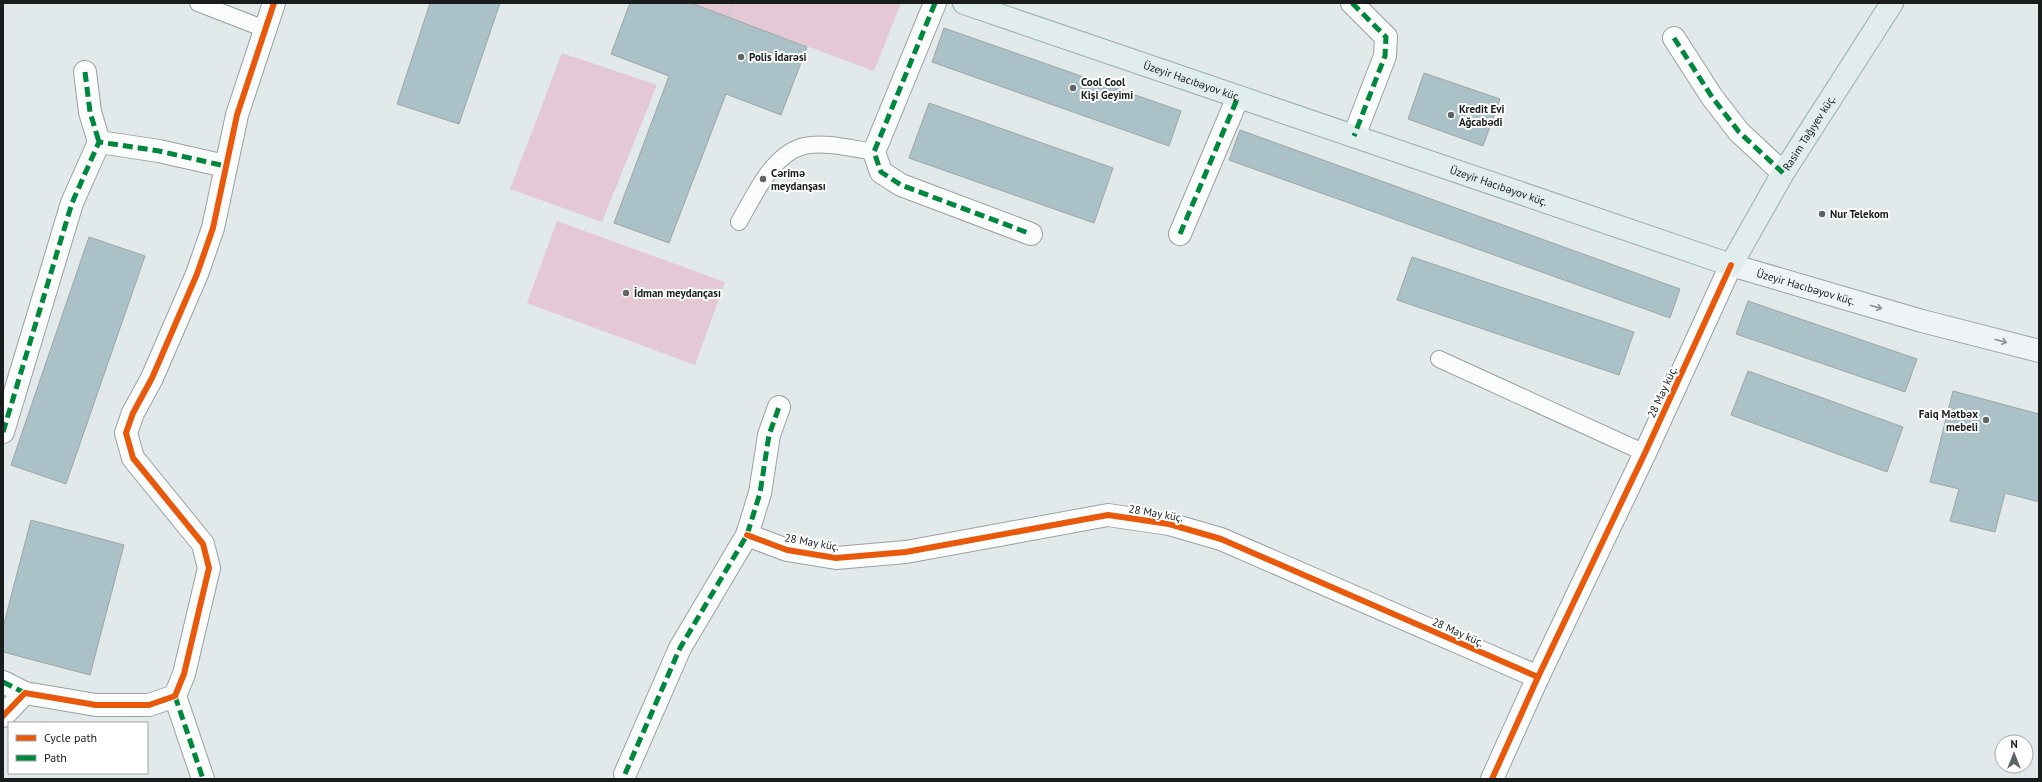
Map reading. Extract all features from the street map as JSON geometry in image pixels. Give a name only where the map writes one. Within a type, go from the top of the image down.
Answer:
[{"type":"main road","name":"Üzeyir Hacıbəyov küç.","points":[[964,3],[1731,265],[1922,321],[2039,351]]},
{"type":"main road","name":"Rasim Tağıyev küç.","points":[[1731,265],[1783,174],[1892,3]]},
{"type":"street","points":[[203,779],[175,696],[184,674],[209,568],[203,544],[133,458],[126,433],[133,413],[152,378],[197,274],[213,228],[237,115],[274,3]]},
{"type":"street","points":[[935,3],[874,152],[881,172],[901,185],[1031,234]]},
{"type":"street","points":[[1352,3],[1386,37],[1385,56],[1354,136]]},
{"type":"street","points":[[1674,38],[1712,97],[1739,132],[1783,174]]},
{"type":"street","points":[[3,432],[72,203],[99,142],[90,112],[85,72]]},
{"type":"street","points":[[1180,234],[1238,97]]},
{"type":"street","points":[[99,142],[159,151],[225,166]]},
{"type":"street","name":"28 May küç.","points":[[1492,779],[1538,677],[1645,453],[1731,265]]},
{"type":"street","points":[[625,774],[680,648],[747,535],[760,493],[769,435],[779,407]]},
{"type":"street","name":"28 May küç.","points":[[747,535],[787,550],[836,558],[906,552],[1108,515],[1169,524],[1222,539],[1538,677]]},
{"type":"street","points":[[3,682],[25,693],[96,705],[149,705],[175,696]]},
{"type":"street","points":[[3,716],[25,693]]},
{"type":"lane","points":[[198,3],[265,29]]},
{"type":"lane","points":[[739,222],[767,174],[784,157],[803,146],[832,145],[874,152]]},
{"type":"lane","points":[[1438,359],[1645,453]]},
{"type":"path","points":[[727,16],[732,3]]},
{"type":"shaded area","points":[[691,3],[901,3],[874,71]]},
{"type":"shaded area","points":[[562,53],[657,85],[602,222],[510,189]]},
{"type":"shaded area","name":"İdman meydançası","points":[[557,221],[725,282],[695,365],[527,303]]},
{"type":"building","points":[[430,3],[500,3],[459,124],[397,104]]},
{"type":"building","points":[[630,3],[691,3],[807,47],[781,115],[726,94],[669,243],[614,223],[669,76],[611,54]]},
{"type":"building","points":[[944,28],[1181,111],[1169,146],[932,62]]},
{"type":"building","points":[[1424,73],[1500,99],[1483,146],[1408,119]]},
{"type":"building","points":[[929,103],[1113,168],[1094,223],[909,158]]},
{"type":"building","points":[[1240,130],[1680,289],[1670,318],[1229,160]]},
{"type":"building","points":[[89,237],[145,256],[66,484],[11,465]]},
{"type":"building","points":[[1412,257],[1634,332],[1619,375],[1397,300]]},
{"type":"building","points":[[1748,301],[1917,359],[1905,392],[1736,334]]},
{"type":"building","points":[[1748,371],[1903,427],[1887,472],[1731,415]]},
{"type":"building","points":[[1953,391],[2039,414],[2039,502],[2005,493],[1995,532],[1950,521],[1959,489],[1930,482]]},
{"type":"building","points":[[31,520],[124,545],[90,675],[3,652],[3,627]]},
{"type":"marked path","points":[[935,3],[874,152],[881,172],[901,185],[1031,234]]},
{"type":"marked path","points":[[1352,3],[1386,37],[1385,56],[1354,136]]},
{"type":"marked path","points":[[1674,38],[1712,97],[1739,132],[1783,173]]},
{"type":"marked path","points":[[85,72],[90,112],[99,142]]},
{"type":"marked path","points":[[1180,234],[1238,97]]},
{"type":"marked path","points":[[3,432],[72,203],[99,142],[159,151],[225,166]]},
{"type":"marked path","points":[[625,774],[680,648],[747,535],[760,493],[769,435],[779,407]]},
{"type":"marked path","points":[[3,682],[25,693]]},
{"type":"marked path","points":[[175,696],[203,779]]},
{"type":"cycle path","points":[[3,716],[25,693],[96,705],[149,705],[175,696],[184,674],[209,568],[203,544],[133,458],[126,433],[133,413],[152,378],[197,274],[213,228],[237,115],[274,3]]},
{"type":"cycle path","points":[[1492,779],[1538,677],[1645,453],[1731,265]]},
{"type":"cycle path","points":[[747,535],[787,550],[836,558],[906,552],[1108,515],[1169,524],[1221,539],[1538,677]]},
{"type":"place","name":"Polis İdarəsi","points":[[741,57]]},
{"type":"place","name":"Cool Cool Kişi Geyimi","points":[[1073,88]]},
{"type":"place","name":"Kredit Evi Ağcabədi","points":[[1451,115]]},
{"type":"place","name":"Cərimə meydanşası","points":[[763,179]]},
{"type":"place","name":"Nur Telekom","points":[[1822,214]]},
{"type":"place","name":"İdman meydançası","points":[[626,293]]},
{"type":"place","name":"Faiq Mətbəx mebeli","points":[[1986,420]]}]
